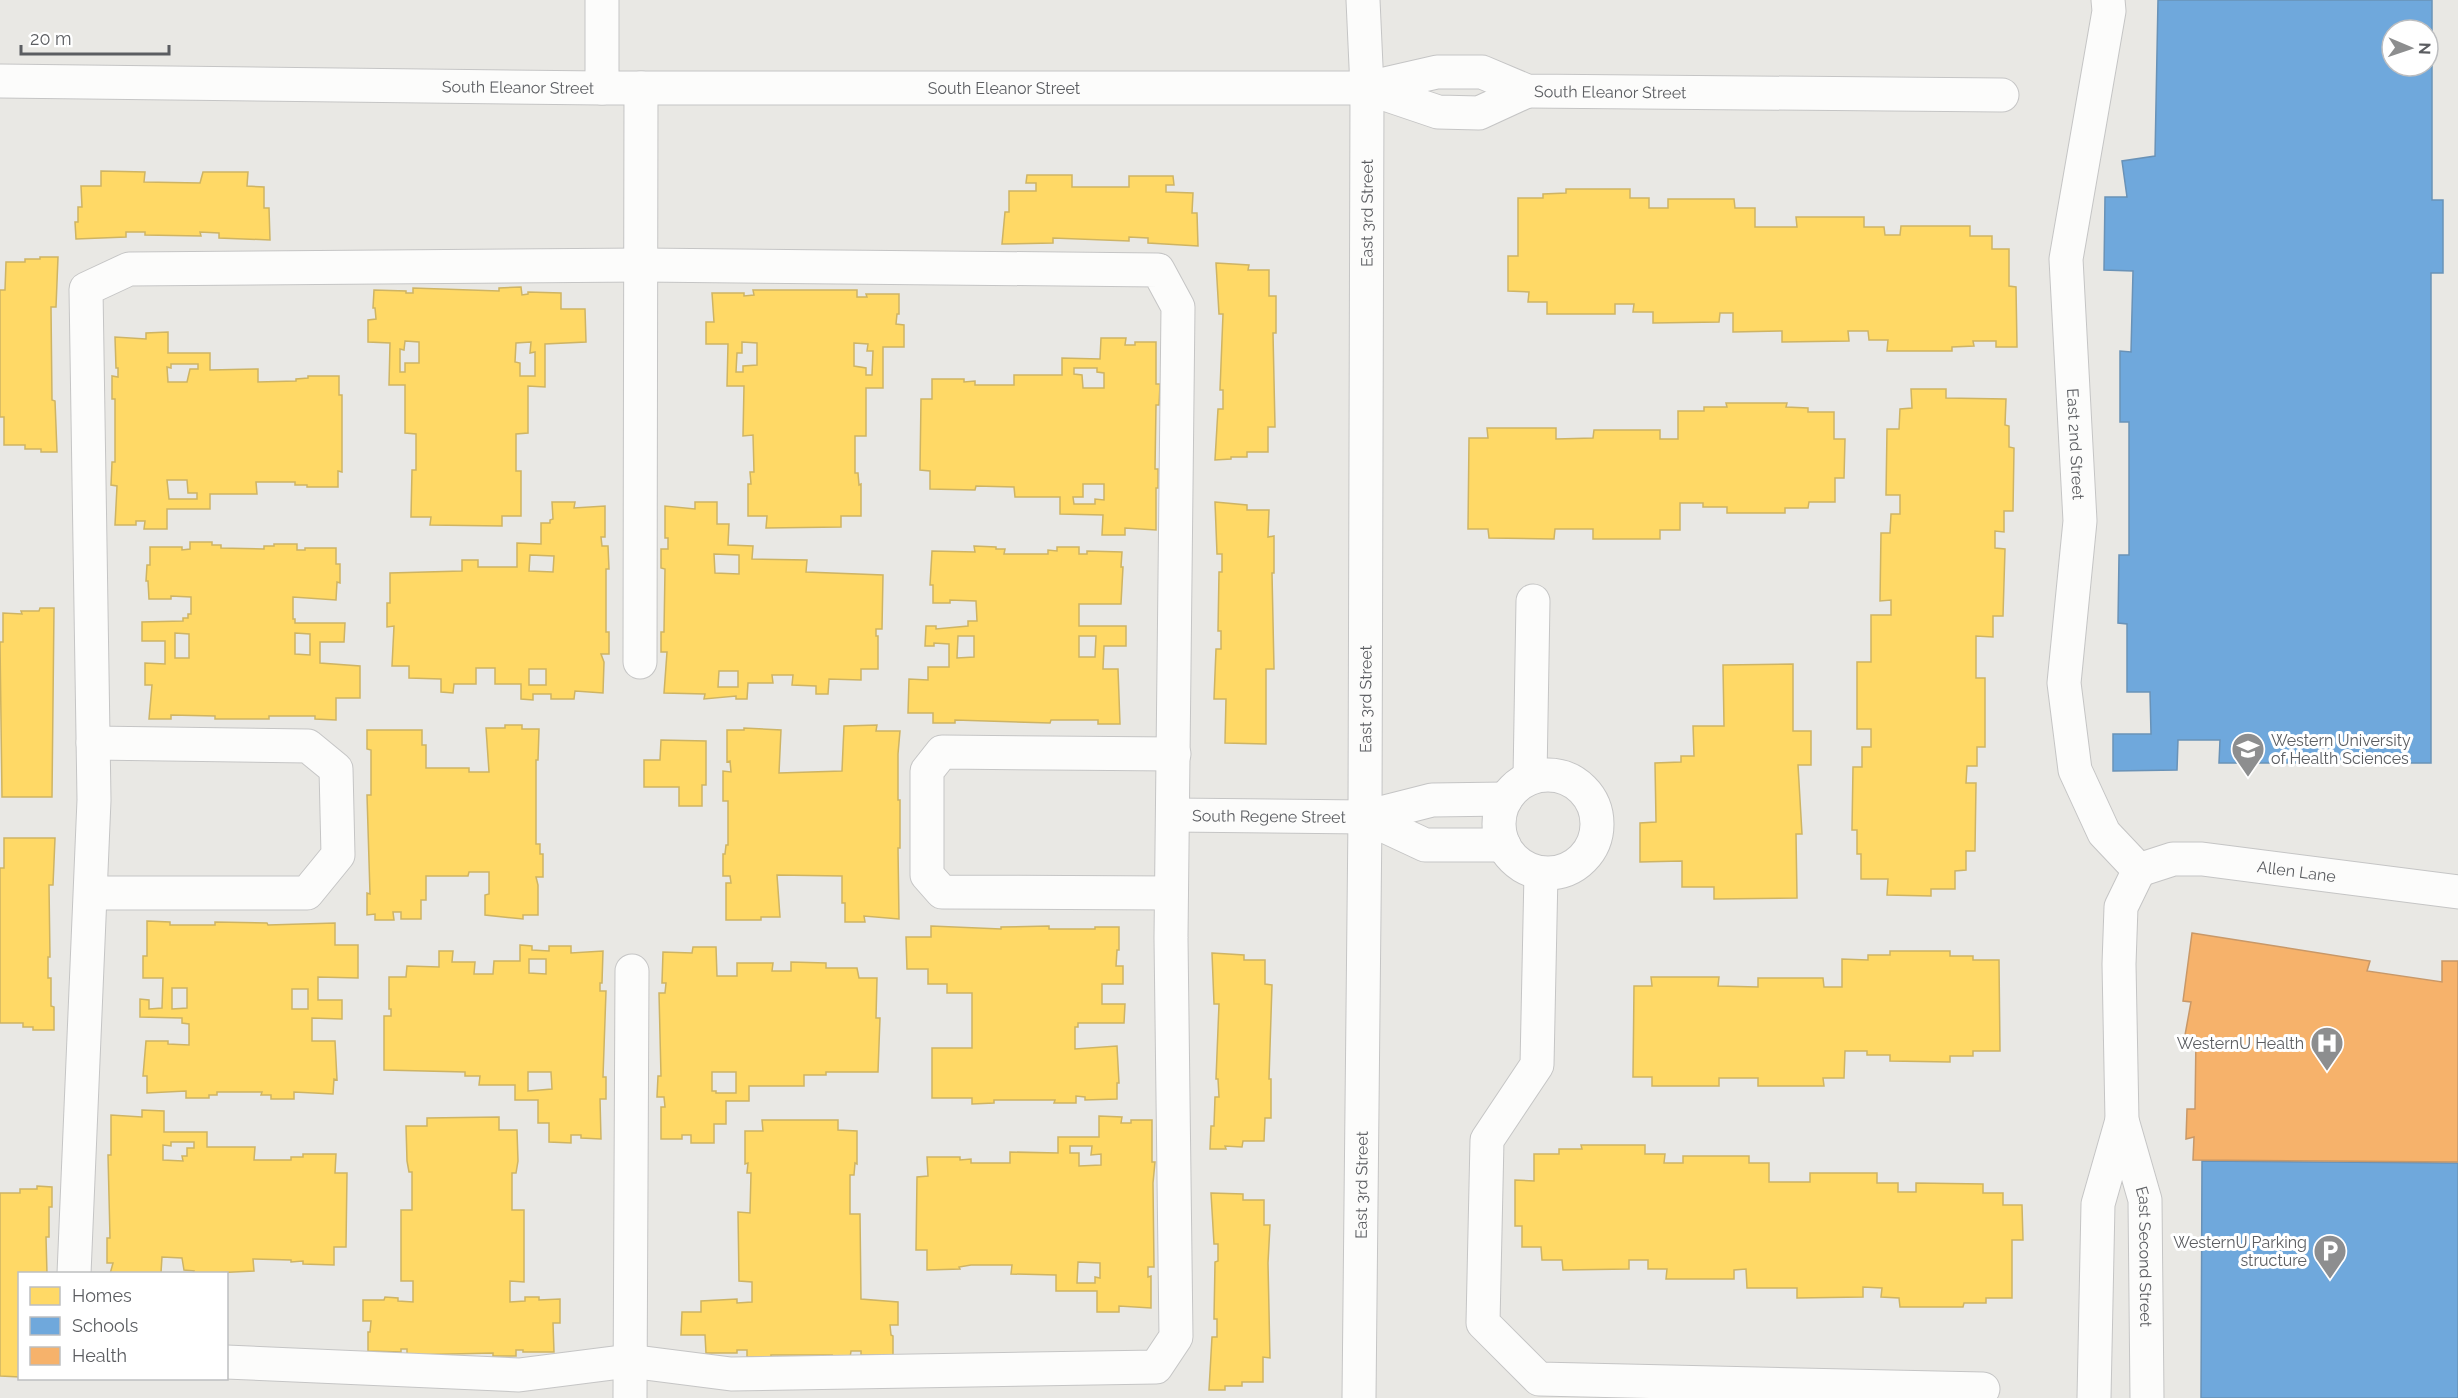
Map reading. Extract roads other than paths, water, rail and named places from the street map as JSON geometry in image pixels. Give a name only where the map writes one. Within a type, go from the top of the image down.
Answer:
[{"type":"street","points":[[602,0],[602,88]]},
{"type":"street","name":"East 3rd Street","points":[[1359,1398],[1365,817],[1367,88],[1363,0]]},
{"type":"street","name":"East 2nd Street","points":[[2108,0],[2109,11],[2066,259],[2080,521],[2064,682],[2075,770],[2104,833],[2139,870]]},
{"type":"street","name":"South Eleanor Street","points":[[0,81],[602,88],[1367,88],[1438,112],[1479,113],[1527,91],[2002,96]]},
{"type":"street","points":[[640,662],[641,88]]},
{"type":"street","points":[[74,1272],[91,893],[93,743],[86,289],[129,269],[642,265],[1158,270],[1178,307],[1171,893],[1176,1336],[1156,1367],[731,1374],[630,1361],[519,1375],[228,1362]]},
{"type":"street","points":[[1530,778],[1533,601]]},
{"type":"street","points":[[91,893],[307,893],[338,855],[336,769],[308,746],[93,743]]},
{"type":"street","points":[[1171,893],[942,892],[927,874],[927,771],[942,752],[1174,754]]},
{"type":"street","points":[[1546,775],[1563,777],[1577,785],[1588,796],[1595,812],[1597,827],[1593,844],[1585,857],[1572,867],[1557,873],[1541,873],[1527,868],[1514,859],[1504,845],[1500,830],[1500,814],[1506,800],[1516,787],[1530,778],[1546,775]]},
{"type":"street","points":[[1365,817],[1432,800],[1506,800]]},
{"type":"street","name":"South Regene Street","points":[[1173,815],[1365,817]]},
{"type":"street","points":[[1365,817],[1425,845],[1504,845]]},
{"type":"street","name":"Allen Lane","points":[[2139,870],[2174,859],[2202,859],[2458,892]]},
{"type":"street","name":"East Second Street","points":[[2139,870],[2121,907],[2119,963],[2122,1120],[2145,1200],[2148,1398]]},
{"type":"street","points":[[1541,873],[1537,1065],[1487,1140],[1484,1323],[1539,1379],[1983,1389]]},
{"type":"street","points":[[630,1398],[632,970]]},
{"type":"street","name":"East Second Street","points":[[2094,1398],[2098,1204],[2122,1120]]},
{"type":"place","name":"Western University of Health Sciences","points":[[2248,778]]},
{"type":"place","name":"WesternU Health","points":[[2327,1072]]},
{"type":"place","name":"WesternU Parking structure","points":[[2330,1280]]}]
